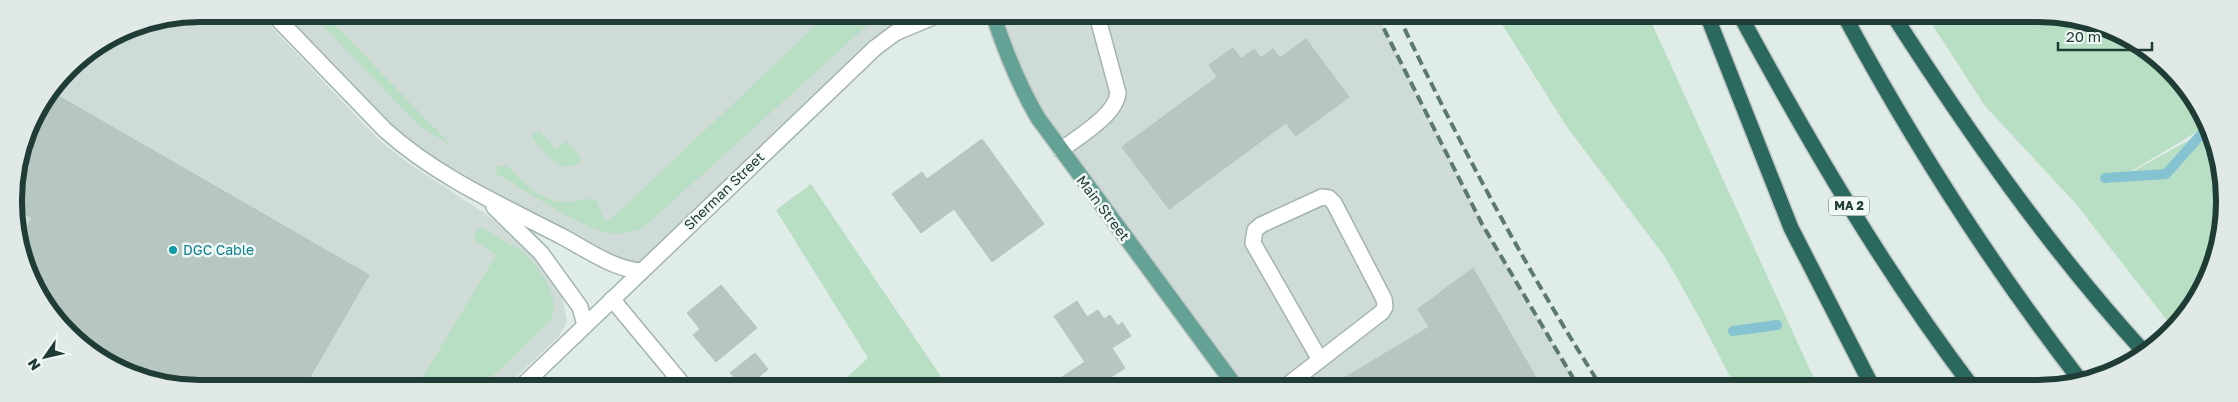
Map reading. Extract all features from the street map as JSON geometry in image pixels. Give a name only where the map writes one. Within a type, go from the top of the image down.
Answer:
[{"type":"highway","points":[[1710,22],[1791,228],[1870,380]]},
{"type":"highway","name":"MA 2","points":[[1744,22],[1787,101],[1841,192],[1898,282],[1967,380]]},
{"type":"highway","points":[[1848,22],[1906,125],[1954,203],[2005,279],[2076,375]]},
{"type":"highway","points":[[1898,22],[2017,198],[2055,248],[2140,347]]},
{"type":"main road","name":"Main Street","points":[[996,22],[1007,56],[1021,88],[1061,150],[1231,380]]},
{"type":"street","points":[[281,22],[403,146],[480,194],[614,264],[641,271]]},
{"type":"street","name":"Sherman Street","points":[[528,380],[875,48],[895,33],[921,22]]},
{"type":"street","points":[[1061,150],[1108,112],[1117,102],[1118,93],[1099,22]]},
{"type":"street","points":[[480,194],[541,253],[580,307],[585,325]]},
{"type":"street","points":[[1294,380],[1320,360],[1382,312],[1385,306],[1384,299],[1334,203],[1329,198],[1322,197],[1261,226],[1256,230],[1253,243],[1320,360]]},
{"type":"street","points":[[612,299],[679,380]]},
{"type":"shaded area","points":[[267,22],[379,140],[408,163],[486,214],[521,243],[543,265],[562,296],[567,322],[558,337],[513,380],[201,380],[166,376],[133,366],[112,356],[92,343],[67,319],[46,290],[36,269],[26,236],[22,201],[26,166],[36,133],[46,112],[67,83],[92,59],[122,41],[144,32],[178,24]]},
{"type":"shaded area","points":[[281,22],[921,22],[895,33],[641,271],[426,162]]},
{"type":"shaded area","points":[[996,22],[1381,22],[1482,224],[1574,380],[1231,380],[1038,118]]},
{"type":"green space","points":[[320,22],[332,22],[452,146],[418,125]]},
{"type":"green space","points":[[820,22],[871,22],[644,227],[619,233],[599,230],[569,217],[495,173],[499,166],[507,166],[534,191],[550,200],[569,202],[585,199],[596,200],[605,221],[611,219]]},
{"type":"green space","points":[[1500,22],[1651,22],[1811,372],[1816,380],[1732,380],[1665,257],[1567,127]]},
{"type":"green space","points":[[1931,22],[2037,22],[2072,26],[2094,32],[2126,46],[2146,59],[2179,92],[2200,130],[2105,187],[2202,133],[2214,178],[2216,201],[2212,236],[2202,269],[2192,290],[2179,310],[2168,322],[2076,204],[1985,106]]},
{"type":"green space","points":[[539,131],[556,149],[566,141],[580,156],[580,161],[566,166],[554,161],[533,139],[533,134]]},
{"type":"green space","points":[[811,184],[943,380],[844,380],[868,358],[776,210]]},
{"type":"green space","points":[[481,227],[524,253],[548,285],[554,304],[553,313],[549,322],[488,380],[421,380],[496,255],[474,240],[475,233]]},
{"type":"building","points":[[1306,39],[1349,97],[1296,136],[1286,123],[1169,209],[1122,147],[1217,77],[1209,65],[1233,48],[1241,59],[1254,49],[1261,58],[1273,49],[1280,58]]},
{"type":"building","name":"DGC Cable","points":[[57,95],[369,275],[310,377],[315,380],[201,380],[166,376],[133,366],[112,356],[92,343],[59,310],[46,290],[32,258],[25,231],[32,218],[23,213],[22,201],[26,166],[36,133]]},
{"type":"building","points":[[982,139],[1044,224],[992,262],[954,209],[921,233],[892,194],[922,172],[927,179]]},
{"type":"building","points":[[1473,268],[1537,380],[1341,380],[1429,327],[1418,309]]},
{"type":"building","points":[[721,285],[757,328],[716,362],[693,335],[700,329],[687,313]]},
{"type":"building","points":[[1077,301],[1087,317],[1098,310],[1104,319],[1110,315],[1118,326],[1122,322],[1131,336],[1112,348],[1125,368],[1107,380],[1057,380],[1085,362],[1054,316]]},
{"type":"building","points":[[755,353],[768,369],[755,380],[736,380],[730,373]]},
{"type":"waterway","points":[[2105,178],[2166,174],[2202,133]]},
{"type":"waterway","points":[[1733,331],[1777,325]]},
{"type":"railway","points":[[1381,22],[1482,224],[1574,380]]},
{"type":"railway","points":[[1401,22],[1494,205],[1546,297],[1597,380]]},
{"type":"place","name":"DGC Cable","points":[[173,250]]}]
